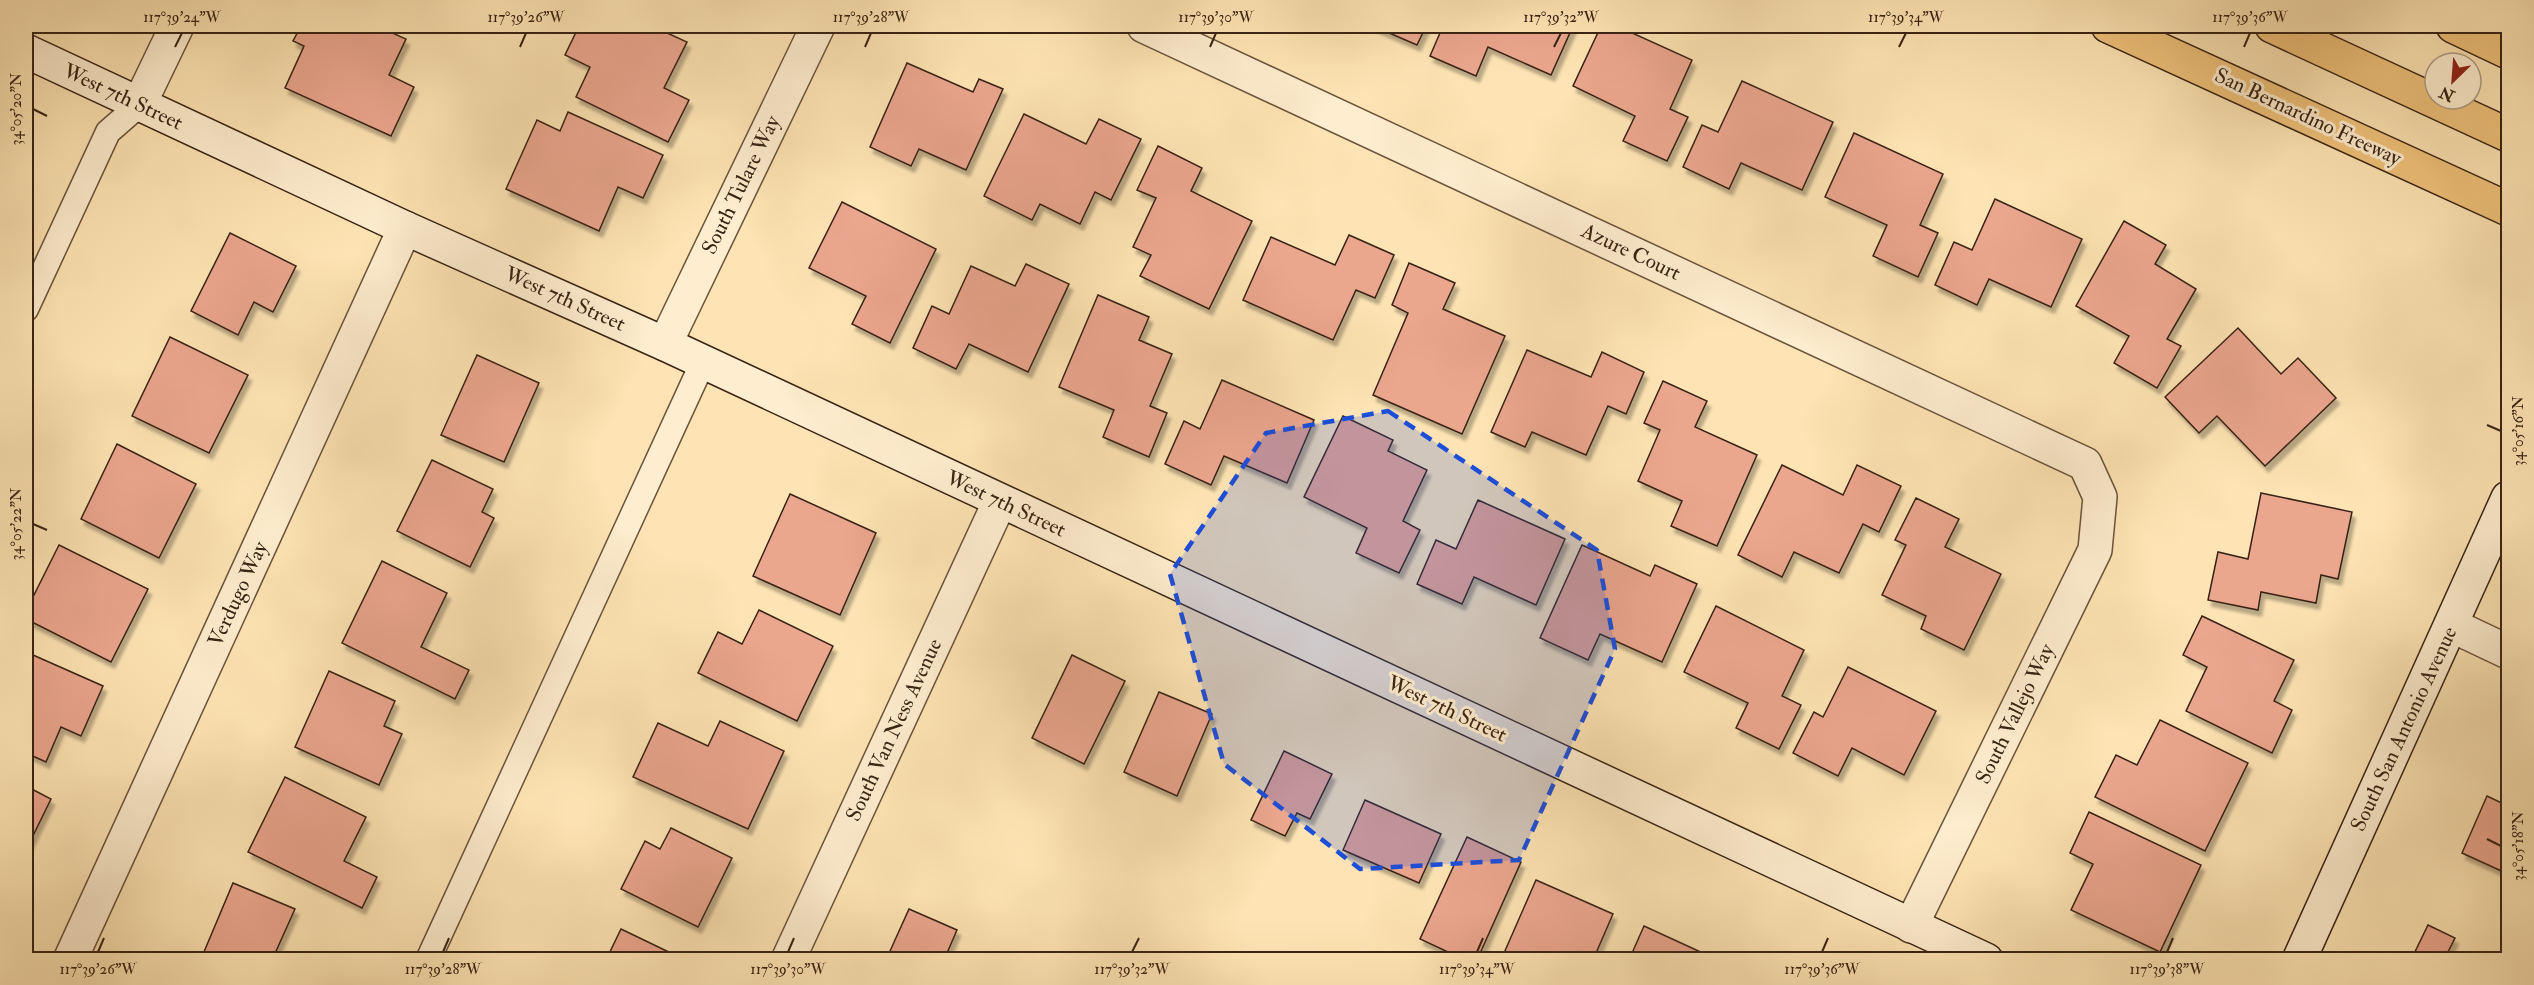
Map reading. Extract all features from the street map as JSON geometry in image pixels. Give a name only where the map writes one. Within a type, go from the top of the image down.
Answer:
[{"type":"highway","name":"San Bernardino Freeway","points":[[2108,26],[2508,208]]},
{"type":"highway","points":[[2272,26],[2508,135]]},
{"type":"highway","points":[[2452,26],[2508,52]]},
{"type":"street","points":[[140,105],[177,26]]},
{"type":"street","name":"South Tulare Way","points":[[664,344],[818,26]]},
{"type":"street","name":"Azure Court","points":[[1144,26],[2085,464],[2100,497]]},
{"type":"street","name":"West 7th Street","points":[[26,51],[405,228],[703,362],[1986,960]]},
{"type":"street","name":"Verdugo Way","points":[[70,960],[405,228]]},
{"type":"street","name":"South Vallejo Way","points":[[1911,926],[2095,550],[2100,497]]},
{"type":"street","name":"South San Antonio Avenue","points":[[2299,960],[2508,498]]},
{"type":"street","name":"South Van Ness Avenue","points":[[788,960],[1000,501]]},
{"type":"street","points":[[2451,625],[2508,652]]},
{"type":"lane","points":[[26,309],[108,132],[140,105]]},
{"type":"lane","points":[[428,960],[703,362]]},
{"type":"highlighted area","points":[[1388,411],[1597,550],[1615,649],[1519,860],[1360,869],[1224,764],[1170,574],[1266,433]]},
{"type":"building","points":[[301,26],[377,26],[406,39],[389,75],[414,87],[391,136],[285,88],[304,46],[293,41]]},
{"type":"building","points":[[579,26],[652,26],[687,42],[664,88],[689,100],[668,142],[576,97],[590,67],[565,55]]},
{"type":"building","points":[[1373,26],[1426,26],[1417,45]]},
{"type":"building","points":[[1443,26],[1573,26],[1551,75],[1488,47],[1476,76],[1430,56]]},
{"type":"building","points":[[1601,26],[1617,26],[1692,60],[1670,109],[1688,117],[1667,161],[1623,141],[1635,116],[1573,86]]},
{"type":"building","points":[[907,63],[973,92],[979,79],[1003,89],[966,170],[919,149],[911,166],[870,147]]},
{"type":"building","points":[[1742,81],[1833,122],[1802,190],[1741,163],[1729,189],[1683,167],[1702,125],[1718,132]]},
{"type":"building","points":[[568,112],[663,155],[643,198],[618,187],[599,231],[506,189],[537,120],[560,131]]},
{"type":"building","points":[[1024,114],[1086,144],[1099,119],[1141,139],[1111,200],[1095,192],[1080,224],[1040,204],[1032,220],[984,196]]},
{"type":"building","points":[[1854,133],[1943,174],[1920,225],[1938,233],[1918,277],[1873,256],[1887,225],[1825,197]]},
{"type":"building","points":[[1158,146],[1202,168],[1191,191],[1252,221],[1209,309],[1140,276],[1151,255],[1133,247],[1156,198],[1137,190]]},
{"type":"building","points":[[1995,199],[2082,239],[2051,307],[1989,279],[1977,305],[1935,285],[1954,242],[1972,250]]},
{"type":"building","points":[[842,202],[936,249],[890,343],[852,324],[866,296],[809,268]]},
{"type":"building","points":[[2124,221],[2166,245],[2155,264],[2196,289],[2167,339],[2181,346],[2157,388],[2114,363],[2129,336],[2076,306]]},
{"type":"building","points":[[230,233],[296,266],[273,312],[254,302],[238,335],[191,311]]},
{"type":"building","points":[[1349,235],[1394,255],[1375,298],[1356,290],[1333,340],[1243,300],[1271,237],[1335,265]]},
{"type":"building","points":[[1409,263],[1455,283],[1443,309],[1505,336],[1462,434],[1373,395],[1408,313],[1392,305]]},
{"type":"building","points":[[1026,264],[1069,284],[1028,372],[969,344],[956,369],[913,348],[932,306],[949,314],[971,266],[1015,286]]},
{"type":"building","points":[[1098,295],[1149,317],[1139,340],[1172,354],[1150,406],[1167,413],[1149,457],[1103,437],[1114,410],[1059,387]]},
{"type":"building","points":[[2238,328],[2281,374],[2298,358],[2336,398],[2265,466],[2217,416],[2199,433],[2165,397]]},
{"type":"building","points":[[170,337],[248,375],[209,453],[132,416]]},
{"type":"building","points":[[1527,350],[1591,377],[1602,352],[1644,372],[1626,414],[1608,406],[1586,455],[1532,432],[1525,447],[1491,432]]},
{"type":"building","points":[[477,355],[539,383],[504,462],[441,435]]},
{"type":"building","points":[[1222,380],[1314,420],[1287,483],[1224,456],[1211,485],[1165,464],[1184,421],[1200,429]]},
{"type":"building","points":[[1663,381],[1707,401],[1695,427],[1757,455],[1717,546],[1671,526],[1682,501],[1638,481],[1660,430],[1644,423]]},
{"type":"building","points":[[1343,416],[1393,440],[1388,451],[1427,470],[1403,521],[1420,530],[1399,573],[1356,553],[1367,528],[1304,497]]},
{"type":"building","points":[[117,444],[196,484],[159,558],[81,519]]},
{"type":"building","points":[[432,460],[493,489],[482,512],[494,518],[470,567],[397,531]]},
{"type":"building","points":[[1782,465],[1843,495],[1857,465],[1901,486],[1879,532],[1863,524],[1839,573],[1794,552],[1782,577],[1738,555]]},
{"type":"building","points":[[2261,493],[2352,512],[2338,579],[2321,575],[2316,603],[2261,592],[2258,610],[2208,600],[2218,552],[2248,559]]},
{"type":"building","points":[[790,494],[876,533],[840,615],[753,576]]},
{"type":"building","points":[[1916,498],[1959,519],[1945,547],[2001,574],[1964,650],[1921,629],[1926,616],[1882,595],[1906,545],[1895,540]]},
{"type":"building","points":[[1478,500],[1565,539],[1536,605],[1474,577],[1462,604],[1417,584],[1436,540],[1456,549]]},
{"type":"building","points":[[59,545],[148,589],[111,662],[26,619],[26,611]]},
{"type":"building","points":[[1582,545],[1650,576],[1655,565],[1697,584],[1662,662],[1600,634],[1588,660],[1540,638]]},
{"type":"building","points":[[382,561],[447,593],[421,647],[469,670],[455,699],[342,643]]},
{"type":"building","points":[[1716,606],[1804,650],[1782,696],[1801,705],[1779,749],[1736,728],[1748,703],[1684,672]]},
{"type":"building","points":[[759,610],[833,646],[797,721],[698,673],[718,632],[742,644]]},
{"type":"building","points":[[2202,616],[2294,660],[2274,701],[2292,710],[2272,753],[2186,711],[2207,667],[2183,655]]},
{"type":"building","points":[[33,655],[103,686],[81,736],[61,727],[46,762],[26,753],[26,671]]},
{"type":"building","points":[[1072,655],[1125,681],[1084,764],[1032,738]]},
{"type":"building","points":[[1848,667],[1936,711],[1904,775],[1852,748],[1838,776],[1793,753],[1814,712],[1823,717]]},
{"type":"building","points":[[329,671],[395,701],[384,726],[402,734],[379,785],[295,747]]},
{"type":"building","points":[[1159,692],[1212,714],[1177,796],[1124,772]]},
{"type":"building","points":[[2160,720],[2248,763],[2205,851],[2095,797],[2116,755],[2137,765]]},
{"type":"building","points":[[720,721],[784,751],[748,829],[633,777],[658,723],[708,746]]},
{"type":"building","points":[[1284,751],[1332,774],[1310,819],[1297,813],[1285,836],[1251,820]]},
{"type":"building","points":[[285,777],[366,817],[344,861],[377,877],[362,908],[248,852]]},
{"type":"building","points":[[26,786],[51,799],[26,850]]},
{"type":"building","points":[[2487,796],[2508,806],[2508,874],[2462,853]]},
{"type":"building","points":[[1365,800],[1441,834],[1419,883],[1343,850]]},
{"type":"building","points":[[2089,812],[2201,865],[2160,952],[2071,910],[2093,864],[2070,853]]},
{"type":"building","points":[[671,828],[732,858],[698,927],[621,889],[645,841],[660,849]]},
{"type":"building","points":[[1467,837],[1521,862],[1477,960],[1465,960],[1420,939]]},
{"type":"building","points":[[1536,880],[1613,914],[1593,960],[1501,960]]},
{"type":"building","points":[[233,883],[295,909],[273,958],[277,960],[201,959]]},
{"type":"building","points":[[909,909],[957,930],[944,960],[886,960]]},
{"type":"building","points":[[2428,925],[2455,938],[2448,952],[2465,960],[2411,960]]},
{"type":"building","points":[[1644,926],[1718,960],[1629,960]]},
{"type":"building","points":[[621,929],[677,956],[676,960],[606,960]]}]
